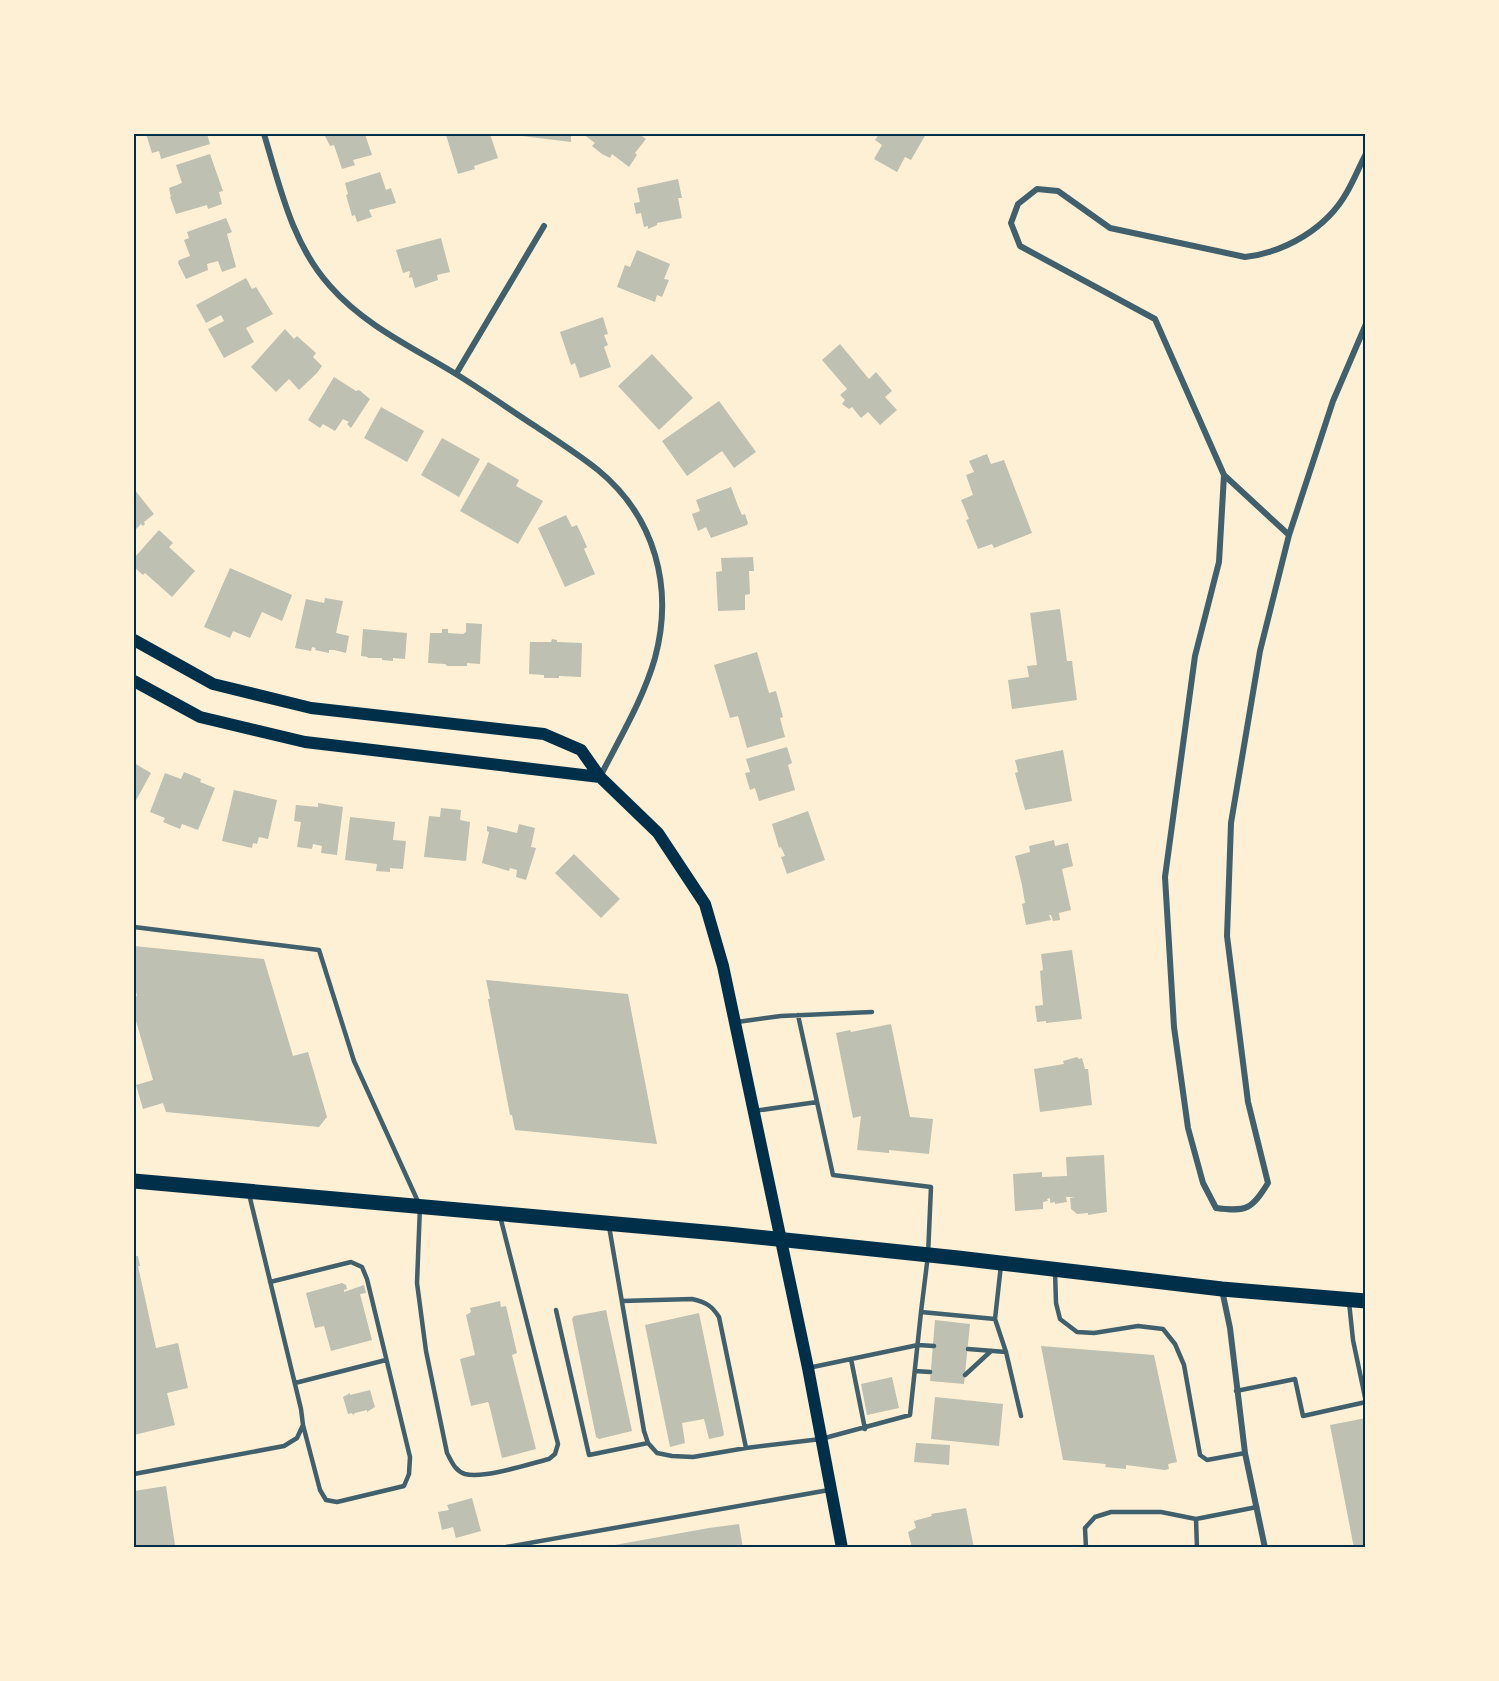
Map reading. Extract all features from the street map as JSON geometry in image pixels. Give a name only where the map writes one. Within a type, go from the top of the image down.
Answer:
[{"type":"main road","points":[[134,640],[213,684],[311,708],[544,734],[581,750],[600,777],[658,833],[705,904],[723,966],[808,1368],[842,1548]]},
{"type":"main road","points":[[134,681],[200,717],[305,742],[600,777]]},
{"type":"main road","points":[[134,1181],[781,1239],[1222,1289],[1365,1301]]},
{"type":"street","points":[[264,134],[299,242],[315,267],[345,302],[366,319],[456,374],[599,471],[636,511],[650,537],[658,564],[662,592],[661,622],[655,658],[641,694],[600,777]]},
{"type":"street","points":[[1288,535],[1224,475],[1155,319],[1020,246],[1011,223],[1018,204],[1037,189],[1058,191],[1110,228],[1245,257],[1258,255],[1283,248],[1307,235],[1328,218],[1346,194],[1365,154]]},
{"type":"street","points":[[456,374],[544,226]]},
{"type":"street","points":[[1224,475],[1219,562],[1195,656],[1165,877],[1174,1027],[1188,1128],[1203,1183],[1216,1208],[1239,1211],[1257,1201],[1268,1183],[1248,1102],[1227,936],[1231,823],[1260,651],[1288,535],[1333,401],[1365,324]]},
{"type":"street","points":[[1222,1289],[1230,1328],[1245,1453],[1265,1548]]},
{"type":"lane","points":[[134,927],[320,950],[354,1061],[420,1206],[417,1283],[426,1351],[447,1453],[454,1467],[464,1473],[478,1475],[549,1459],[555,1454],[558,1444],[500,1214]]},
{"type":"lane","points":[[735,1022],[798,1015],[872,1012]]},
{"type":"lane","points":[[609,1223],[644,1431],[648,1443],[657,1452],[672,1456],[693,1457],[822,1438],[865,1429],[910,1415],[928,1255],[931,1187],[833,1174],[798,1015]]},
{"type":"lane","points":[[753,1112],[817,1102]]},
{"type":"lane","points":[[248,1191],[320,1490],[326,1500],[337,1502],[404,1486],[409,1474],[410,1457],[367,1279],[362,1267],[351,1262],[270,1282]]},
{"type":"lane","points":[[1001,1263],[995,1319],[1006,1352],[1021,1416]]},
{"type":"lane","points":[[1055,1269],[1056,1303],[1060,1319],[1077,1332],[1094,1333],[1138,1326],[1163,1329],[1175,1344],[1184,1365],[1200,1455],[1207,1460],[1245,1453]]},
{"type":"lane","points":[[622,1301],[692,1299],[704,1301],[712,1307],[719,1317],[746,1448]]},
{"type":"lane","points":[[1236,1391],[1295,1379],[1304,1416],[1365,1402],[1353,1340],[1349,1299]]},
{"type":"lane","points":[[556,1310],[589,1455],[648,1443]]},
{"type":"lane","points":[[921,1312],[995,1319]]},
{"type":"lane","points":[[808,1368],[918,1345],[934,1346]]},
{"type":"lane","points":[[968,1350],[1006,1352]]},
{"type":"lane","points":[[965,1375],[991,1351]]},
{"type":"lane","points":[[851,1359],[865,1429]]},
{"type":"lane","points":[[295,1383],[386,1360]]},
{"type":"lane","points":[[915,1371],[930,1372]]},
{"type":"lane","points":[[134,1474],[284,1446],[297,1438],[303,1425]]},
{"type":"lane","points":[[501,1548],[831,1490]]},
{"type":"lane","points":[[1086,1548],[1085,1528],[1095,1518],[1111,1512],[1161,1512],[1196,1519],[1257,1507]]},
{"type":"lane","points":[[1196,1519],[1197,1548]]},
{"type":"lane","points":[[543,1540],[544,1548]]},
{"type":"building","points":[[146,134],[207,134],[210,144],[161,159],[159,151],[152,153]]},
{"type":"building","points":[[324,134],[365,134],[372,155],[353,160],[355,165],[342,169],[334,145],[330,146]]},
{"type":"building","points":[[490,134],[498,158],[458,174],[446,135]]},
{"type":"building","points":[[522,134],[571,134],[571,142],[522,136]]},
{"type":"building","points":[[583,134],[639,134],[646,139],[635,153],[637,155],[629,167],[612,154],[610,158],[602,154],[592,146],[595,143]]},
{"type":"building","points":[[879,134],[926,134],[911,160],[905,157],[897,172],[874,159],[882,145],[875,140]]},
{"type":"building","points":[[210,154],[223,191],[219,192],[222,204],[208,209],[207,205],[176,214],[169,188],[182,183],[176,165]]},
{"type":"building","points":[[380,172],[386,190],[391,188],[396,203],[369,210],[372,217],[357,222],[355,215],[352,216],[345,183]]},
{"type":"building","points":[[678,179],[682,198],[678,198],[682,218],[657,223],[648,229],[648,226],[644,227],[641,213],[636,214],[634,203],[640,202],[637,188]]},
{"type":"building","points":[[226,218],[232,232],[227,234],[236,267],[222,272],[218,261],[207,264],[208,270],[186,279],[178,263],[179,260],[190,256],[184,240],[189,238],[187,232]]},
{"type":"building","points":[[441,238],[450,272],[437,275],[438,280],[415,288],[412,277],[409,278],[410,271],[403,273],[396,250]]},
{"type":"building","points":[[637,250],[670,264],[664,279],[669,280],[662,297],[657,295],[655,302],[617,287],[625,265],[630,267]]},
{"type":"building","points":[[246,278],[252,289],[256,287],[273,314],[246,328],[254,342],[224,358],[208,329],[224,321],[221,315],[206,323],[196,305]]},
{"type":"building","points":[[603,317],[608,334],[604,335],[608,345],[604,347],[611,367],[580,378],[575,363],[571,365],[560,332]]},
{"type":"building","points":[[285,329],[294,339],[297,336],[316,353],[313,357],[322,366],[299,390],[289,379],[276,392],[251,367]]},
{"type":"building","points":[[840,344],[869,379],[876,372],[892,391],[885,397],[897,410],[880,425],[868,412],[861,418],[852,407],[849,409],[842,404],[845,400],[840,395],[847,389],[822,360]]},
{"type":"building","points":[[652,354],[693,398],[659,430],[618,386]]},
{"type":"building","points":[[334,377],[356,391],[359,390],[370,399],[351,428],[347,424],[349,422],[343,419],[335,431],[323,424],[320,428],[308,420]]},
{"type":"building","points":[[719,401],[756,452],[734,468],[722,451],[687,476],[662,441]]},
{"type":"building","points":[[381,407],[424,431],[407,462],[364,438]]},
{"type":"building","points":[[442,438],[480,459],[459,497],[421,475]]},
{"type":"building","points":[[987,454],[991,464],[1004,460],[1032,533],[994,548],[992,544],[978,549],[966,520],[969,519],[961,500],[973,495],[966,475],[974,472],[969,461]]},
{"type":"building","points":[[488,462],[519,480],[516,486],[543,501],[518,544],[460,511]]},
{"type":"building","points":[[731,487],[742,515],[745,514],[747,525],[711,538],[706,527],[698,531],[692,514],[700,511],[696,500]]},
{"type":"building","points":[[134,489],[154,514],[144,522],[143,526],[141,524],[134,531]]},
{"type":"building","points":[[566,515],[572,527],[577,525],[587,547],[584,549],[595,574],[565,587],[538,528]]},
{"type":"building","points":[[159,530],[173,543],[169,547],[195,571],[172,597],[145,573],[143,575],[134,567],[134,558]]},
{"type":"building","points":[[753,557],[754,571],[749,571],[750,594],[745,595],[745,610],[718,611],[716,572],[722,571],[721,558]]},
{"type":"building","points":[[230,568],[292,595],[282,621],[262,612],[250,638],[233,631],[230,638],[204,627]]},
{"type":"building","points":[[325,598],[343,601],[336,633],[349,636],[346,653],[329,650],[329,653],[315,650],[316,648],[312,647],[311,651],[295,648],[306,599],[324,603]]},
{"type":"building","points":[[1060,609],[1067,661],[1072,661],[1077,700],[1012,709],[1008,680],[1029,677],[1027,666],[1037,665],[1030,613]]},
{"type":"building","points":[[466,623],[482,624],[480,664],[447,666],[428,663],[430,633],[442,633],[442,629],[448,629],[448,633],[463,634],[466,632]]},
{"type":"building","points":[[363,629],[407,633],[405,659],[393,658],[393,661],[361,656]]},
{"type":"building","points":[[552,639],[557,642],[582,643],[581,677],[544,678],[544,675],[529,674],[530,642],[551,642]]},
{"type":"building","points":[[757,652],[769,693],[776,691],[783,717],[780,718],[785,737],[747,748],[738,716],[730,718],[714,665]]},
{"type":"building","points":[[787,747],[792,763],[788,765],[795,790],[759,801],[755,788],[750,790],[745,773],[750,772],[746,759]]},
{"type":"building","points":[[1063,750],[1072,801],[1025,810],[1015,773],[1018,772],[1015,760]]},
{"type":"building","points":[[134,763],[151,773],[134,804]]},
{"type":"building","points":[[184,772],[215,788],[198,830],[182,824],[180,829],[163,822],[165,818],[150,812],[165,773],[181,779]]},
{"type":"building","points":[[234,790],[277,800],[268,839],[259,837],[257,844],[253,843],[252,848],[222,841]]},
{"type":"building","points":[[318,803],[343,807],[337,855],[321,853],[322,846],[313,844],[312,849],[297,847],[301,822],[294,821],[296,805],[318,807]]},
{"type":"building","points":[[441,808],[461,810],[460,820],[470,822],[466,861],[424,857],[429,816],[440,817]]},
{"type":"building","points":[[808,811],[825,860],[787,874],[781,857],[785,856],[781,847],[779,848],[772,824]]},
{"type":"building","points":[[350,817],[395,822],[393,840],[406,841],[403,869],[390,868],[390,872],[376,871],[377,864],[345,860]]},
{"type":"building","points":[[519,824],[535,828],[531,847],[536,848],[526,880],[516,877],[517,870],[510,868],[509,871],[482,863],[489,832],[487,826],[517,833]]},
{"type":"building","points":[[1054,840],[1055,846],[1068,843],[1073,866],[1062,869],[1071,910],[1059,913],[1060,920],[1053,921],[1049,915],[1051,920],[1026,925],[1022,904],[1025,903],[1015,856],[1030,852],[1029,846]]},
{"type":"building","points":[[574,854],[620,899],[601,918],[555,873]]},
{"type":"building","points":[[134,946],[264,959],[293,1056],[308,1052],[327,1117],[319,1127],[166,1112],[163,1103],[143,1109],[136,1085],[153,1080],[134,1014],[134,997],[137,996],[134,984]]},
{"type":"building","points":[[1072,950],[1082,1019],[1037,1022],[1035,1006],[1043,1005],[1041,954]]},
{"type":"building","points":[[486,980],[628,994],[657,1144],[515,1130],[512,1115],[510,1115]]},
{"type":"building","points":[[891,1024],[910,1117],[933,1119],[929,1154],[857,1150],[861,1116],[853,1118],[836,1033]]},
{"type":"building","points":[[1082,1058],[1085,1069],[1088,1069],[1092,1105],[1040,1112],[1034,1069],[1064,1064],[1063,1061]]},
{"type":"building","points":[[1104,1155],[1107,1212],[1077,1214],[1071,1209],[1070,1198],[1075,1197],[1066,1197],[1067,1202],[1055,1204],[1055,1202],[1050,1203],[1050,1198],[1043,1202],[1043,1209],[1015,1211],[1013,1174],[1042,1172],[1042,1177],[1067,1176],[1066,1157]]},
{"type":"building","points":[[134,1256],[138,1256],[140,1266],[138,1266],[156,1348],[178,1343],[188,1388],[167,1393],[175,1425],[134,1435]]},
{"type":"building","points":[[342,1283],[347,1289],[344,1292],[364,1285],[366,1293],[360,1294],[372,1340],[331,1351],[324,1326],[315,1328],[306,1293]]},
{"type":"building","points":[[500,1301],[501,1307],[506,1306],[517,1353],[512,1355],[536,1449],[502,1458],[489,1404],[488,1402],[471,1406],[460,1359],[475,1355],[466,1315],[471,1312],[470,1308]]},
{"type":"building","points":[[606,1310],[632,1431],[599,1439],[596,1437],[572,1319],[574,1316]]},
{"type":"building","points":[[699,1313],[724,1434],[709,1439],[704,1419],[682,1423],[685,1443],[670,1447],[645,1325]]},
{"type":"building","points":[[935,1320],[970,1324],[964,1384],[930,1381]]},
{"type":"building","points":[[1041,1346],[1154,1355],[1177,1462],[1168,1464],[1169,1469],[1165,1470],[1126,1465],[1126,1469],[1105,1467],[1106,1464],[1063,1460]]},
{"type":"building","points":[[892,1377],[899,1408],[867,1415],[861,1384]]},
{"type":"building","points":[[370,1390],[375,1407],[367,1412],[367,1410],[353,1415],[348,1414],[343,1397],[350,1393],[350,1395]]},
{"type":"building","points":[[935,1397],[1003,1404],[999,1446],[931,1439]]},
{"type":"building","points":[[1366,1418],[1366,1545],[1354,1548],[1330,1425]]},
{"type":"building","points":[[916,1443],[950,1445],[949,1465],[914,1462]]},
{"type":"building","points":[[166,1486],[175,1545],[134,1548],[134,1491]]},
{"type":"building","points":[[472,1498],[481,1531],[456,1538],[453,1527],[442,1530],[438,1512],[449,1510],[447,1505]]},
{"type":"building","points":[[966,1508],[974,1548],[912,1548],[908,1532],[916,1528],[914,1521],[932,1516],[931,1514]]},
{"type":"building","points":[[739,1524],[743,1548],[598,1548],[709,1528]]}]
